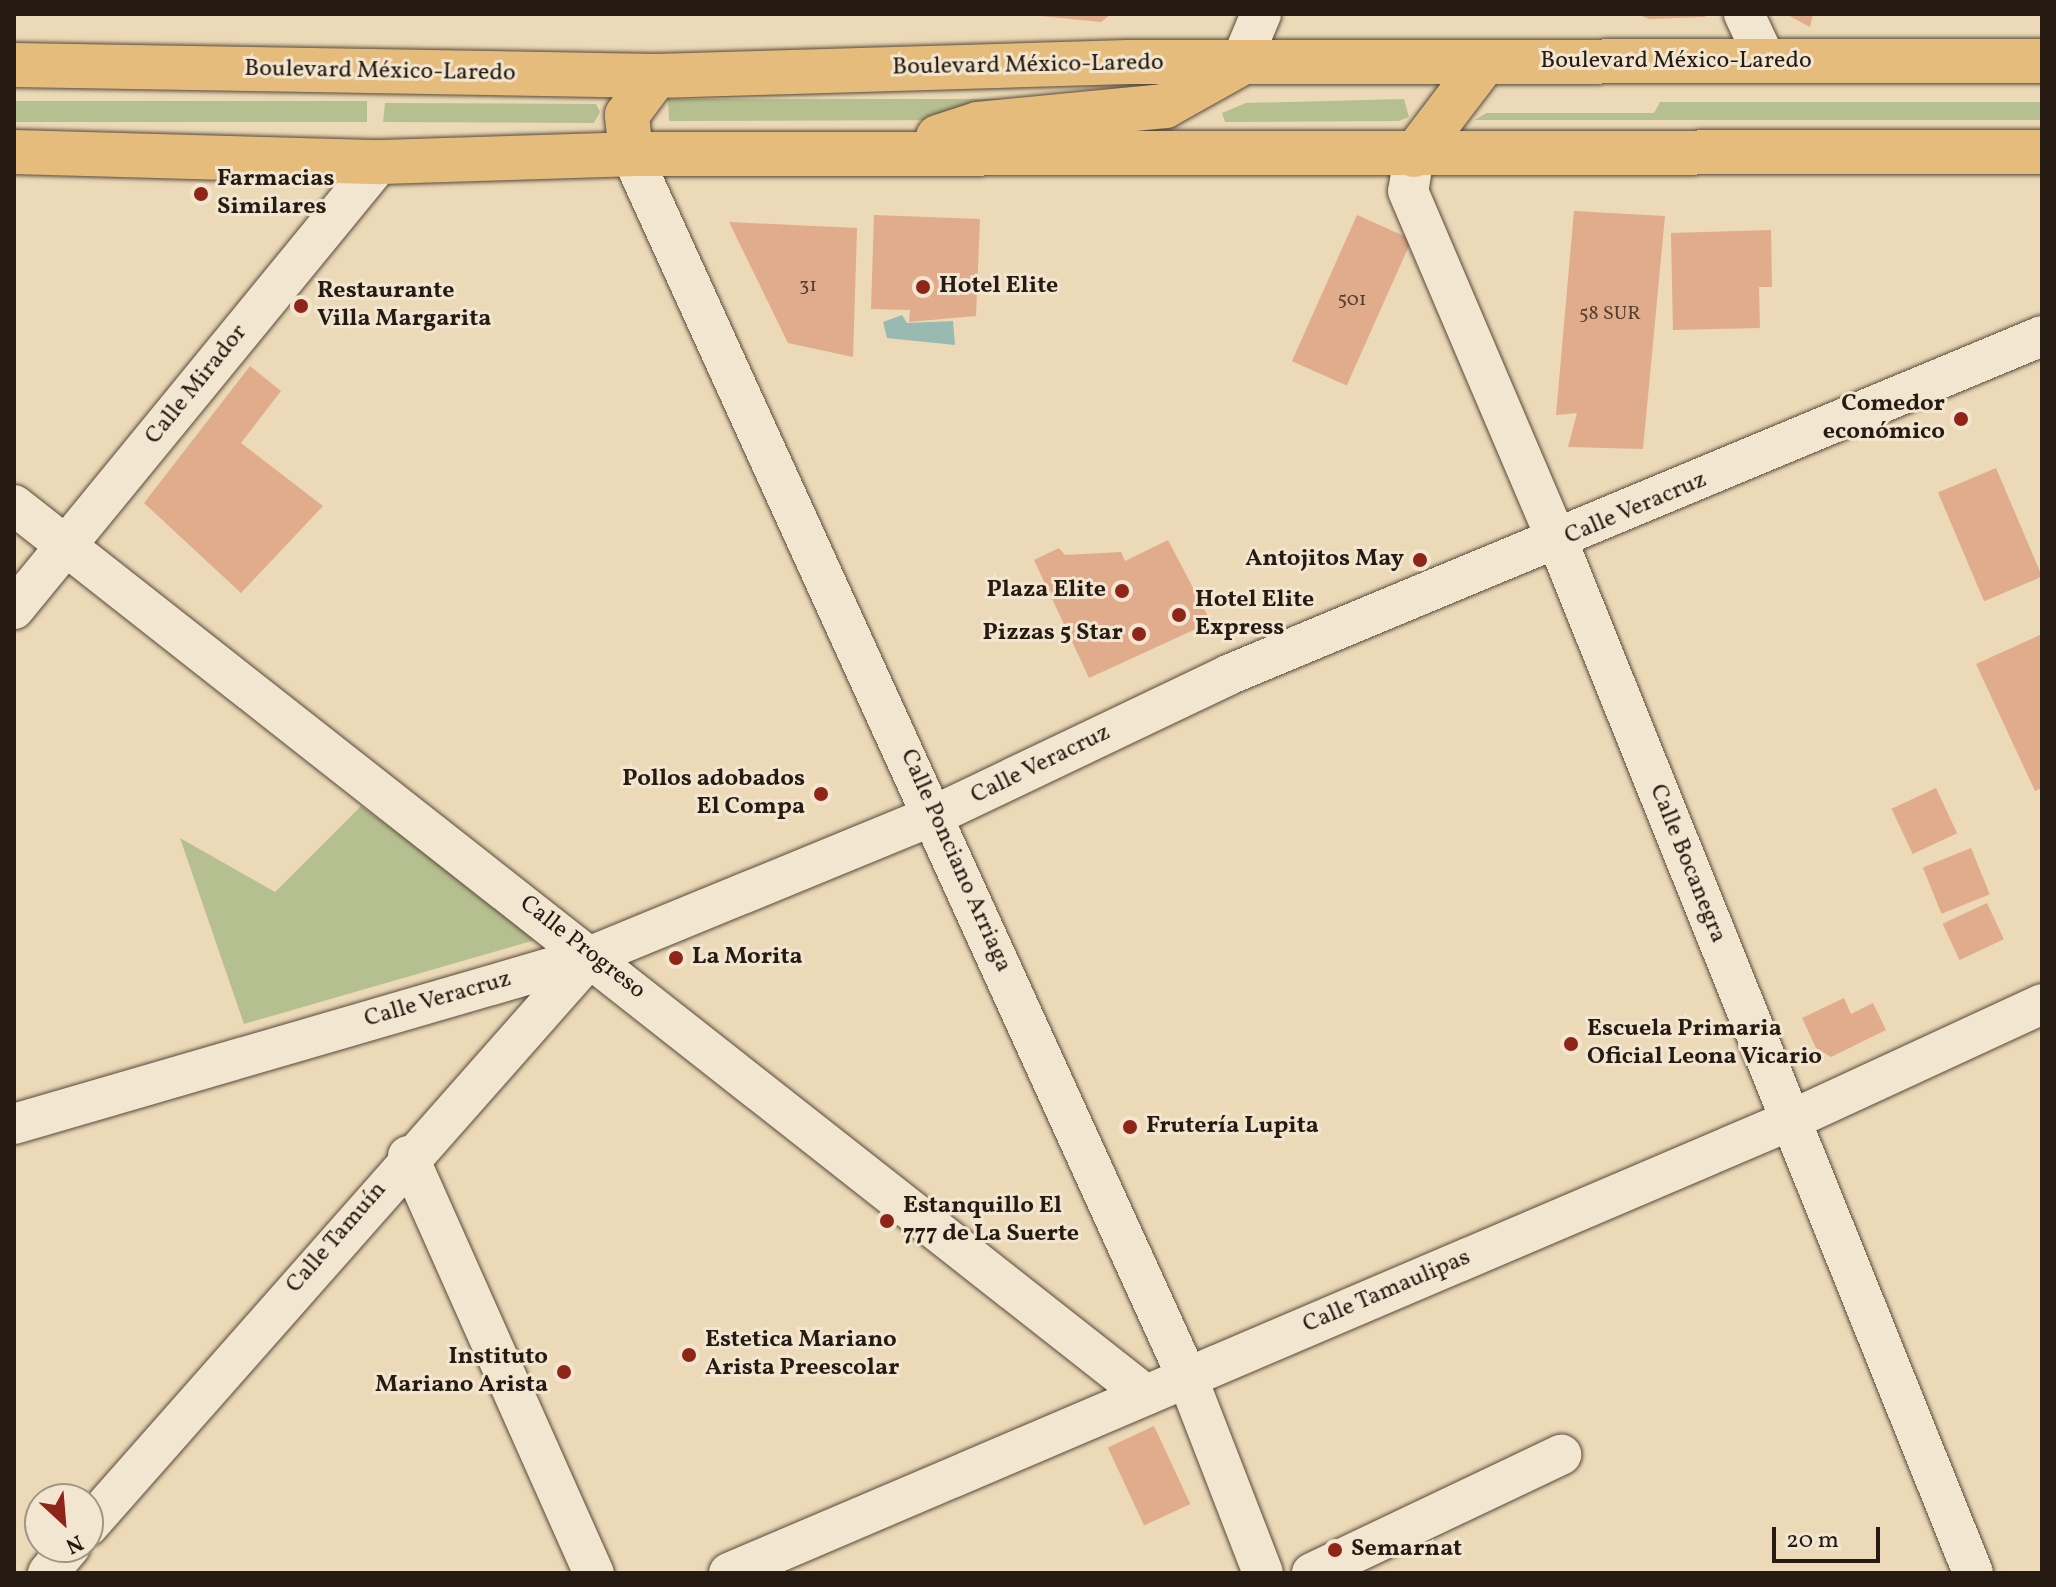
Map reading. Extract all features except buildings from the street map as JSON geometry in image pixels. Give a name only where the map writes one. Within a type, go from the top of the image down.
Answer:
[{"type":"main road","name":"Boulevard México-Laredo","points":[[14,65],[656,76],[1240,64],[2042,61]]},
{"type":"main road","points":[[1414,155],[1484,63]]},
{"type":"main road","points":[[886,153],[978,124],[1165,106],[1240,64]]},
{"type":"main road","points":[[631,154],[627,115],[656,76]]},
{"type":"main road","points":[[14,152],[380,162],[631,154],[2042,152]]},
{"type":"street","points":[[1240,64],[1261,14]]},
{"type":"street","points":[[1744,14],[1766,61]]},
{"type":"street","name":"Calle Ponciano Arriaga","points":[[631,154],[935,815],[1187,1377],[1263,1573]]},
{"type":"street","name":"Calle Bocanegra","points":[[1414,155],[1408,191],[1558,542],[1973,1573]]},
{"type":"street","name":"Calle Mirador","points":[[14,609],[380,162]]},
{"type":"street","name":"Calle Veracruz","points":[[14,1124],[592,955],[935,815],[1228,675],[1558,542],[2042,336]]},
{"type":"street","name":"Calle Progreso","points":[[14,505],[592,955],[1146,1395]]},
{"type":"street","name":"Calle Tamuín","points":[[104,1508],[408,1156],[592,955]]},
{"type":"street","name":"Calle Tamaulipas","points":[[729,1573],[1789,1121],[2042,1004]]},
{"type":"street","points":[[408,1156],[594,1573]]},
{"type":"street","points":[[1312,1573],[1561,1455]]},
{"type":"green space","points":[[668,99],[1176,99],[959,120],[669,121]]},
{"type":"green space","points":[[1404,99],[1409,117],[1399,121],[1225,122],[1222,113],[1246,103]]},
{"type":"green space","points":[[14,101],[367,101],[367,122],[14,122]]},
{"type":"green space","points":[[1660,102],[2042,102],[2042,120],[1475,120],[1486,113],[1654,113]]},
{"type":"green space","points":[[385,103],[596,104],[600,112],[594,123],[383,122]]},
{"type":"green space","points":[[361,806],[542,938],[244,1024],[180,838],[275,892]]},
{"type":"water","points":[[902,315],[907,323],[953,321],[955,345],[887,338],[883,322]]},
{"type":"place","name":"Farmacias Similares","points":[[201,194]]},
{"type":"place","name":"Hotel Elite","points":[[923,287]]},
{"type":"place","name":"Restaurante Villa Margarita","points":[[301,306]]},
{"type":"place","name":"Comedor económico","points":[[1961,419]]},
{"type":"place","name":"Antojitos May","points":[[1420,560]]},
{"type":"place","name":"Plaza Elite","points":[[1122,591]]},
{"type":"place","name":"Hotel Elite Express","points":[[1179,615]]},
{"type":"place","name":"Pizzas 5 Star","points":[[1139,634]]},
{"type":"place","name":"Pollos adobados El Compa","points":[[821,794]]},
{"type":"place","name":"La Morita","points":[[676,958]]},
{"type":"place","name":"Escuela Primaria Oficial Leona Vicario","points":[[1571,1044]]},
{"type":"place","name":"Frutería Lupita","points":[[1130,1127]]},
{"type":"place","name":"Estanquillo El 777 de La Suerte","points":[[887,1221]]},
{"type":"place","name":"Estetica Mariano Arista Preescolar","points":[[689,1355]]},
{"type":"place","name":"Instituto Mariano Arista","points":[[564,1372]]},
{"type":"place","name":"Semarnat","points":[[1335,1550]]}]
